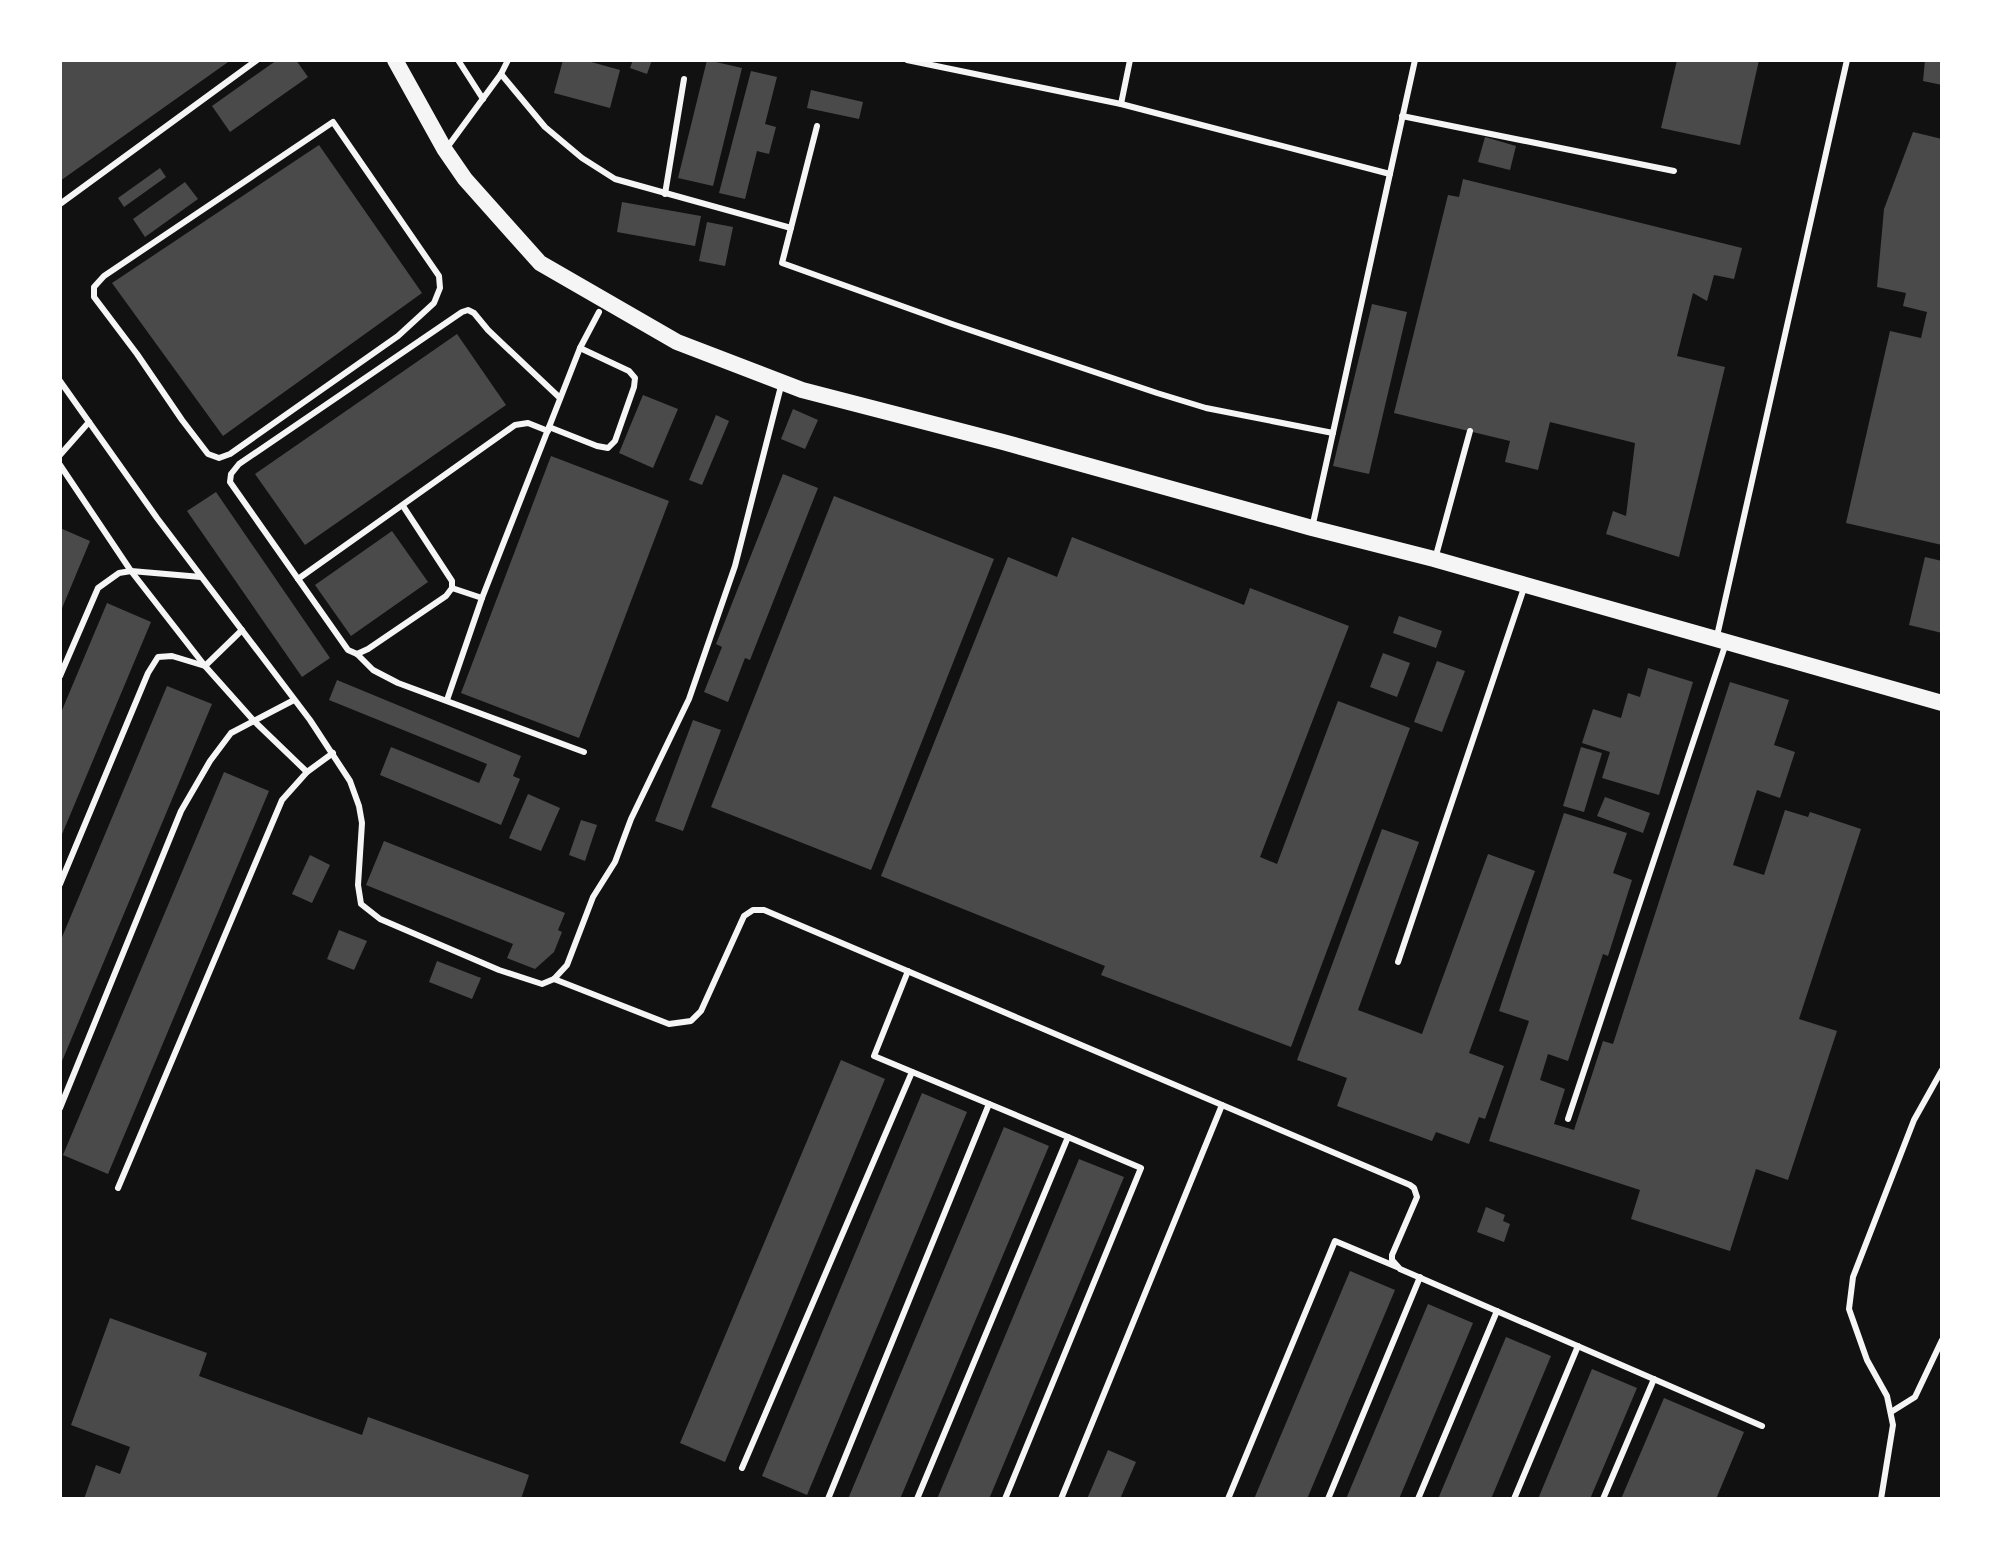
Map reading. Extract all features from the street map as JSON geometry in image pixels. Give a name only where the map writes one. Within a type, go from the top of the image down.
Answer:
[{"type":"main road","points":[[395,60],[445,150],[465,179],[540,263],[677,342],[802,390],[1434,559],[1942,703]]},
{"type":"lane","points":[[60,204],[257,60]]},
{"type":"lane","points":[[458,60],[483,99]]},
{"type":"lane","points":[[445,150],[508,60]]},
{"type":"lane","points":[[907,60],[1121,104],[1390,174]]},
{"type":"lane","points":[[1121,104],[1130,60]]},
{"type":"lane","points":[[1312,528],[1415,60]]},
{"type":"lane","points":[[1568,1119],[1721,641],[1847,60]]},
{"type":"lane","points":[[501,74],[545,127],[582,158],[615,179],[791,228]]},
{"type":"lane","points":[[665,194],[684,79]]},
{"type":"lane","points":[[1402,116],[1674,171]]},
{"type":"lane","points":[[333,122],[439,276],[440,288],[434,303],[398,336],[230,454],[219,458],[208,454],[182,420],[94,297],[94,287],[104,276],[333,122]]},
{"type":"lane","points":[[817,126],[782,263],[952,324],[1206,408],[1333,433]]},
{"type":"lane","points":[[560,398],[468,310],[239,464],[231,474],[230,482],[348,650],[357,654],[373,670],[398,683],[584,752]]},
{"type":"lane","points":[[447,700],[482,598],[560,398],[580,348],[599,312]]},
{"type":"lane","points":[[298,579],[515,425],[528,423],[608,448],[615,441],[635,378],[629,371],[580,348]]},
{"type":"lane","points":[[60,381],[157,518],[333,753],[350,781],[362,823],[358,885],[361,904],[380,919],[499,970],[542,984],[554,979],[567,965],[593,897],[615,862],[631,819],[689,699],[735,566],[782,382]]},
{"type":"lane","points":[[60,455],[89,422]]},
{"type":"lane","points":[[1434,559],[1470,431]]},
{"type":"lane","points":[[60,465],[131,571],[205,666],[254,721],[307,772]]},
{"type":"lane","points":[[357,654],[446,596],[452,588],[452,581],[403,506]]},
{"type":"lane","points":[[60,676],[98,588],[119,573],[131,571],[201,577]]},
{"type":"lane","points":[[1398,962],[1525,585]]},
{"type":"lane","points":[[452,588],[482,598]]},
{"type":"lane","points":[[205,666],[242,630]]},
{"type":"lane","points":[[60,884],[148,673],[158,657],[172,656],[205,666]]},
{"type":"lane","points":[[60,1108],[181,811],[210,761],[231,733],[294,700]]},
{"type":"lane","points":[[118,1188],[282,800],[307,772],[333,753]]},
{"type":"lane","points":[[554,979],[669,1024],[691,1021],[701,1011],[744,916],[753,910],[764,910],[1414,1188],[1417,1197],[1392,1255],[1392,1260],[1400,1269]]},
{"type":"lane","points":[[908,971],[874,1056],[1141,1168],[1005,1499]]},
{"type":"lane","points":[[1881,1499],[1893,1425],[1887,1396],[1867,1360],[1849,1309],[1853,1277],[1914,1120],[1942,1070]]},
{"type":"lane","points":[[742,1468],[912,1072]]},
{"type":"lane","points":[[828,1499],[989,1104]]},
{"type":"lane","points":[[1061,1499],[1222,1105]]},
{"type":"lane","points":[[917,1499],[1068,1137]]},
{"type":"lane","points":[[1228,1499],[1335,1241],[1762,1426]]},
{"type":"lane","points":[[1328,1499],[1420,1277]]},
{"type":"lane","points":[[1418,1499],[1497,1311]]},
{"type":"lane","points":[[1891,1412],[1915,1397],[1942,1340]]},
{"type":"lane","points":[[1514,1499],[1578,1346]]},
{"type":"lane","points":[[1603,1499],[1654,1379]]},
{"type":"building","points":[[60,60],[231,60],[60,181]]},
{"type":"building","points":[[277,60],[296,60],[308,77],[230,132],[212,106]]},
{"type":"building","points":[[563,60],[584,60],[620,70],[610,108],[554,93]]},
{"type":"building","points":[[633,60],[652,60],[647,74],[630,68]]},
{"type":"building","points":[[707,60],[742,68],[713,186],[678,178]]},
{"type":"building","points":[[1677,60],[1759,60],[1740,145],[1661,128]]},
{"type":"building","points":[[1925,60],[1942,60],[1942,85],[1923,81]]},
{"type":"building","points":[[751,71],[777,77],[765,124],[776,127],[769,154],[757,151],[745,199],[719,193]]},
{"type":"building","points":[[811,90],[863,102],[859,119],[807,108]]},
{"type":"building","points":[[1913,132],[1942,139],[1942,545],[1846,523],[1890,331],[1921,338],[1927,312],[1903,306],[1906,293],[1877,287],[1884,209]]},
{"type":"building","points":[[1485,137],[1516,146],[1510,170],[1478,162]]},
{"type":"building","points":[[319,145],[422,293],[223,436],[112,283]]},
{"type":"building","points":[[160,168],[166,177],[124,207],[118,198]]},
{"type":"building","points":[[1463,179],[1742,248],[1734,279],[1714,275],[1707,301],[1693,293],[1677,356],[1725,367],[1679,557],[1606,534],[1613,511],[1626,516],[1635,443],[1550,422],[1538,470],[1505,462],[1510,441],[1394,413],[1448,195],[1459,197]]},
{"type":"building","points":[[185,182],[198,199],[145,237],[133,219]]},
{"type":"building","points":[[622,202],[701,216],[695,246],[617,232]]},
{"type":"building","points":[[707,222],[733,227],[725,266],[699,261]]},
{"type":"building","points":[[1372,304],[1407,312],[1369,474],[1333,466]]},
{"type":"building","points":[[457,334],[506,405],[305,545],[255,474]]},
{"type":"building","points":[[643,395],[678,409],[653,468],[619,453]]},
{"type":"building","points":[[793,409],[818,420],[805,449],[781,439]]},
{"type":"building","points":[[716,415],[729,421],[702,485],[689,480]]},
{"type":"building","points":[[551,456],[669,501],[579,738],[461,693]]},
{"type":"building","points":[[783,474],[818,488],[750,660],[745,658],[728,702],[704,692],[722,647],[716,644]]},
{"type":"building","points":[[216,492],[330,658],[302,677],[187,511]]},
{"type":"building","points":[[834,496],[994,559],[871,870],[711,807]]},
{"type":"building","points":[[60,528],[90,541],[60,613]]},
{"type":"building","points":[[392,531],[428,582],[351,636],[315,585]]},
{"type":"building","points":[[1072,537],[1244,605],[1250,588],[1349,626],[1260,857],[1277,864],[1338,701],[1410,728],[1291,1047],[1101,975],[1105,966],[881,876],[1008,557],[1057,577]]},
{"type":"building","points":[[1925,557],[1942,561],[1942,633],[1909,625]]},
{"type":"building","points":[[107,603],[151,622],[60,839],[60,715]]},
{"type":"building","points":[[1399,616],[1442,631],[1436,648],[1393,633]]},
{"type":"building","points":[[1383,653],[1410,663],[1397,697],[1370,687]]},
{"type":"building","points":[[1437,661],[1465,671],[1442,732],[1414,722]]},
{"type":"building","points":[[1648,668],[1693,682],[1659,795],[1602,778],[1610,752],[1582,743],[1593,709],[1621,718],[1628,693],[1640,697]]},
{"type":"building","points":[[337,680],[521,756],[513,776],[520,779],[501,825],[380,775],[391,747],[479,783],[487,764],[329,700]]},
{"type":"building","points":[[1730,682],[1789,700],[1774,745],[1795,752],[1780,798],[1757,790],[1733,865],[1764,875],[1785,810],[1808,817],[1810,812],[1861,829],[1799,1019],[1837,1031],[1788,1180],[1756,1169],[1730,1251],[1631,1219],[1640,1190],[1489,1141],[1529,1021],[1499,1011],[1564,813],[1627,833],[1613,873],[1632,880],[1608,956],[1603,954],[1568,1061],[1548,1054],[1540,1080],[1565,1089],[1554,1124],[1574,1130],[1603,1041],[1613,1044]]},
{"type":"building","points":[[167,686],[212,704],[60,1066],[60,942]]},
{"type":"building","points":[[693,720],[721,730],[683,831],[655,821]]},
{"type":"building","points":[[1581,747],[1602,753],[1584,812],[1563,806]]},
{"type":"building","points":[[224,772],[269,791],[108,1174],[63,1155]]},
{"type":"building","points":[[528,794],[560,808],[541,851],[509,838]]},
{"type":"building","points":[[1605,797],[1650,813],[1643,833],[1597,816]]},
{"type":"building","points":[[581,820],[597,825],[585,861],[569,855]]},
{"type":"building","points":[[1382,829],[1419,842],[1358,1010],[1422,1034],[1488,854],[1535,871],[1469,1053],[1504,1066],[1485,1119],[1479,1117],[1469,1144],[1436,1132],[1432,1141],[1337,1106],[1347,1078],[1297,1060]]},
{"type":"building","points":[[384,841],[565,913],[554,952],[535,969],[507,958],[513,944],[366,885]]},
{"type":"building","points":[[310,855],[330,865],[312,903],[292,894]]},
{"type":"building","points":[[339,930],[367,941],[354,970],[327,959]]},
{"type":"building","points":[[437,961],[481,978],[472,999],[429,982]]},
{"type":"building","points":[[841,1060],[885,1079],[725,1462],[680,1443]]},
{"type":"building","points":[[922,1093],[967,1112],[807,1495],[762,1476]]},
{"type":"building","points":[[1004,1127],[1049,1146],[900,1499],[848,1499]]},
{"type":"building","points":[[1079,1159],[1124,1177],[989,1499],[937,1499]]},
{"type":"building","points":[[1486,1207],[1505,1215],[1503,1221],[1510,1224],[1504,1242],[1477,1232]]},
{"type":"building","points":[[1350,1271],[1395,1290],[1307,1499],[1254,1499]]},
{"type":"building","points":[[1428,1304],[1473,1323],[1399,1499],[1346,1499]]},
{"type":"building","points":[[110,1318],[207,1353],[199,1376],[362,1435],[368,1417],[529,1475],[521,1499],[84,1499],[96,1465],[120,1474],[130,1447],[71,1425]]},
{"type":"building","points":[[1506,1337],[1551,1356],[1491,1499],[1438,1499]]},
{"type":"building","points":[[1592,1369],[1637,1388],[1590,1499],[1538,1499]]},
{"type":"building","points":[[1664,1398],[1744,1432],[1716,1499],[1621,1499]]},
{"type":"building","points":[[1108,1450],[1136,1462],[1120,1499],[1087,1499]]}]
